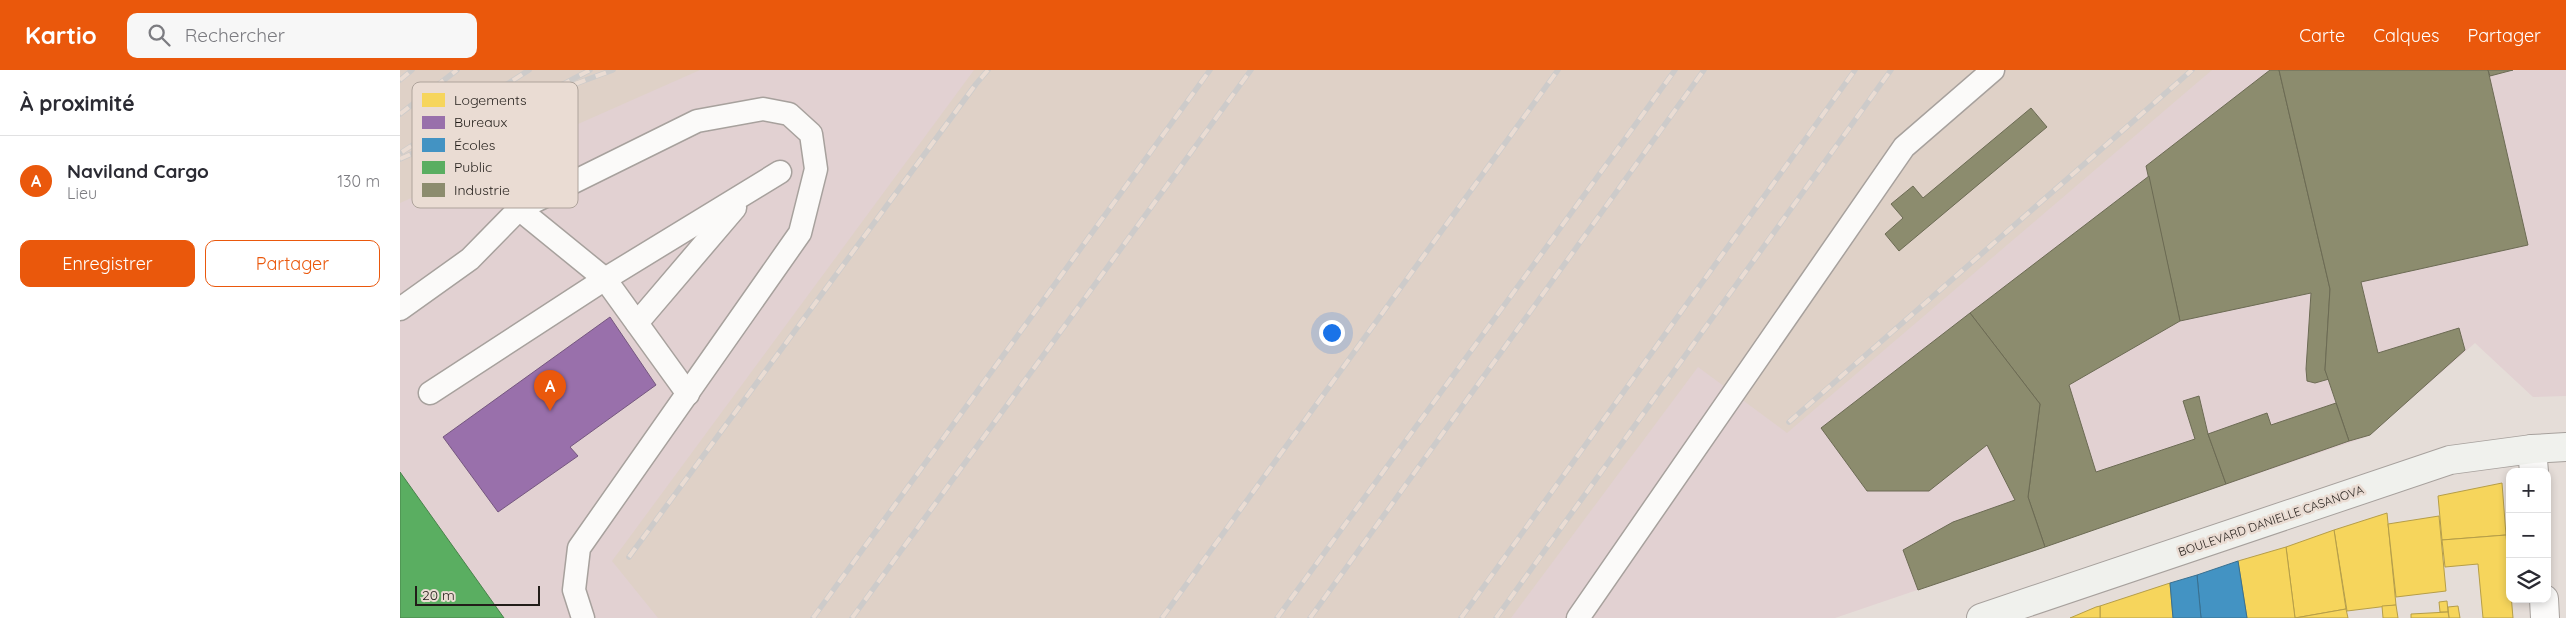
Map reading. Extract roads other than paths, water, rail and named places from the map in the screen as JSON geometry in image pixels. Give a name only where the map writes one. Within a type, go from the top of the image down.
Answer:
[{"type":"street","name":"BOULEVARD DANIELLE CASANOVA","points":[[1981,618],[2450,460],[2533,460],[2566,447]]},
{"type":"street","points":[[2544,603],[2545,618]]},
{"type":"lane","points":[[1578,618],[1904,146],[1993,70]]},
{"type":"lane","points":[[578,180],[697,121],[763,109],[789,114],[811,134],[816,169],[800,233],[579,548],[574,590],[584,618]]},
{"type":"lane","points":[[430,393],[605,279],[780,172]]},
{"type":"lane","points":[[637,323],[748,192]]},
{"type":"lane","points":[[400,310],[470,260],[519,209],[605,279],[688,394]]},
{"type":"railway","points":[[400,80],[412,70]]},
{"type":"railway","points":[[441,82],[457,70]]},
{"type":"railway","points":[[510,82],[529,70]]},
{"type":"railway","points":[[567,82],[590,70]]},
{"type":"railway","points":[[578,83],[613,70]]},
{"type":"railway","points":[[629,557],[988,70]]},
{"type":"railway","points":[[813,618],[1210,70]]},
{"type":"railway","points":[[852,618],[1251,70]]},
{"type":"railway","points":[[1162,618],[1558,70]]},
{"type":"railway","points":[[1277,618],[1675,70]]},
{"type":"railway","points":[[1310,618],[1704,70]]},
{"type":"railway","points":[[1461,618],[1855,70]]},
{"type":"railway","points":[[1496,618],[1891,70]]},
{"type":"railway","points":[[1789,422],[2192,70]]},
{"type":"railway","points":[[400,114],[412,105]]},
{"type":"railway","points":[[402,152],[412,146]]},
{"type":"railway","points":[[400,159],[412,154]]},
{"type":"place","name":"Naviland Cargo","points":[[550,411]]}]
